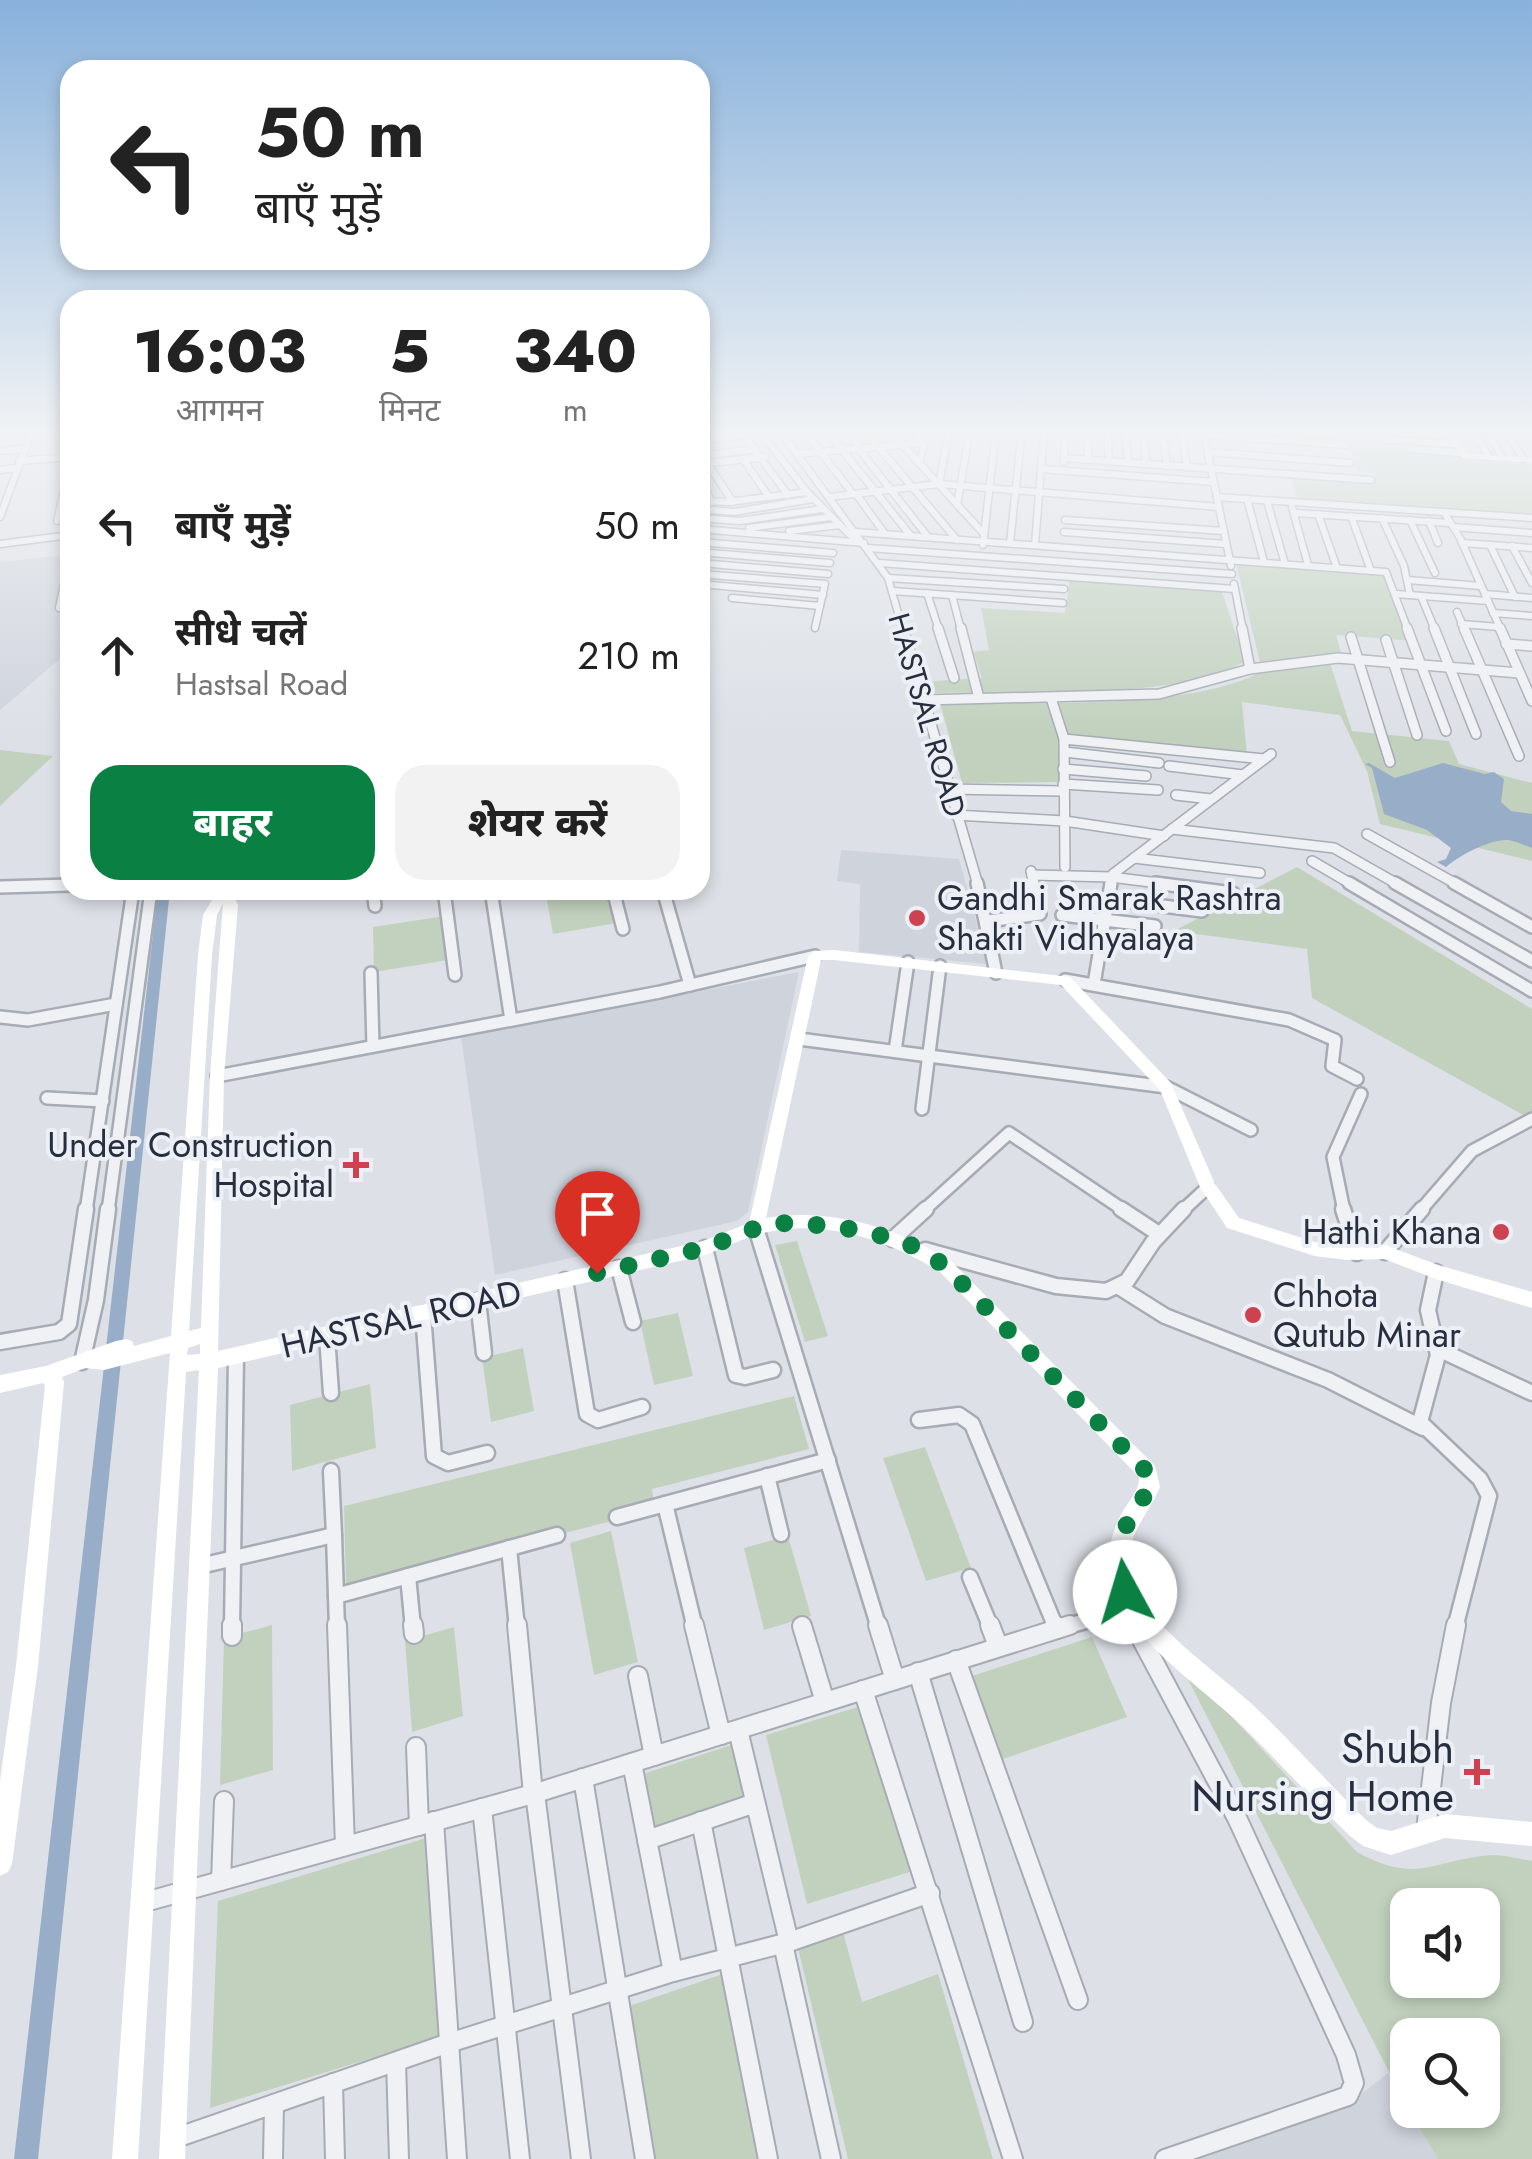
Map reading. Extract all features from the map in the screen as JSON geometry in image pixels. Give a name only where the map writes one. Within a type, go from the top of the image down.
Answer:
[{"type":"street","points":[[766,531],[982,556],[1232,574]]},
{"type":"street","points":[[786,532],[794,531]]},
{"type":"street","points":[[848,531],[861,541]]},
{"type":"street","name":"HASTSAL ROAD","points":[[854,531],[888,578],[988,921],[996,972]]},
{"type":"street","points":[[883,531],[885,534]]},
{"type":"street","points":[[907,531],[911,536]]},
{"type":"street","points":[[923,531],[928,537]]},
{"type":"street","points":[[949,531],[957,540]]},
{"type":"street","points":[[978,531],[984,538]]},
{"type":"street","points":[[978,597],[985,531]]},
{"type":"street","points":[[1010,543],[1011,531]]},
{"type":"street","points":[[1035,545],[1036,531]]},
{"type":"street","points":[[1207,531],[1224,532],[1250,669]]},
{"type":"street","points":[[1255,531],[1264,562]]},
{"type":"street","points":[[1277,531],[1286,564]]},
{"type":"street","points":[[1299,531],[1308,566]]},
{"type":"street","points":[[1324,531],[1337,568]]},
{"type":"street","points":[[1356,531],[1371,570]]},
{"type":"street","points":[[1387,531],[1408,580],[1410,595]]},
{"type":"street","points":[[1415,531],[1434,574]]},
{"type":"street","points":[[1432,531],[1438,544]]},
{"type":"street","points":[[1455,531],[1532,701]]},
{"type":"street","points":[[1064,547],[1064,532],[1226,544]]},
{"type":"street","points":[[861,541],[885,534],[957,540],[984,538],[1387,573],[1446,731]]},
{"type":"street","points":[[0,544],[60,537]]},
{"type":"street","points":[[815,628],[836,540]]},
{"type":"street","points":[[710,543],[832,554]]},
{"type":"street","points":[[1462,543],[1532,548]]},
{"type":"street","points":[[1490,545],[1516,597]]},
{"type":"street","points":[[1512,546],[1532,583]]},
{"type":"street","points":[[710,553],[830,564]]},
{"type":"street","points":[[878,562],[1235,589]]},
{"type":"street","points":[[710,564],[828,574]]},
{"type":"street","points":[[710,575],[826,584]]},
{"type":"street","points":[[888,578],[1064,590]]},
{"type":"street","points":[[1408,580],[1532,598]]},
{"type":"street","points":[[710,585],[823,595]]},
{"type":"street","points":[[892,592],[1063,603]]},
{"type":"street","points":[[927,594],[954,678]]},
{"type":"street","points":[[1396,594],[1485,594]]},
{"type":"street","points":[[952,595],[979,698]]},
{"type":"street","points":[[1422,596],[1476,734]]},
{"type":"street","points":[[732,598],[820,606]]},
{"type":"street","points":[[59,608],[60,603]]},
{"type":"street","points":[[1457,612],[1519,756]]},
{"type":"street","points":[[1493,613],[1532,616]]},
{"type":"street","points":[[1462,624],[1499,627]]},
{"type":"street","points":[[1350,637],[1390,762]]},
{"type":"street","points":[[1386,640],[1417,735]]},
{"type":"street","points":[[1506,644],[1532,646]]},
{"type":"street","points":[[922,700],[1172,692],[1250,669],[1331,658],[1482,670],[1532,665]]},
{"type":"street","points":[[1051,698],[1064,740],[1064,867]]},
{"type":"street","points":[[1064,740],[1268,757],[1112,877],[1094,984]]},
{"type":"street","points":[[1064,752],[1244,775]]},
{"type":"street","points":[[1063,768],[1146,776]]},
{"type":"street","points":[[948,790],[1158,790]]},
{"type":"street","points":[[1176,796],[1210,799]]},
{"type":"street","points":[[956,815],[1065,821],[1334,848],[1532,961]]},
{"type":"street","points":[[1367,834],[1532,927]]},
{"type":"street","points":[[1134,858],[1260,873]]},
{"type":"street","points":[[1312,861],[1532,991]]},
{"type":"street","points":[[988,921],[1040,914],[1032,872],[1233,892]]},
{"type":"street","points":[[0,887],[60,885]]},
{"type":"street","points":[[1108,899],[1202,910]]},
{"type":"street","points":[[0,1342],[59,1332],[69,1324],[132,900]]},
{"type":"street","points":[[95,1359],[96,1300],[150,900]]},
{"type":"street","points":[[126,2159],[204,956],[210,916],[219,900]]},
{"type":"street","points":[[228,900],[172,2149],[274,2104],[449,2043],[507,2028],[673,1972],[786,1943],[930,1892]]},
{"type":"street","points":[[374,900],[375,906]]},
{"type":"street","points":[[445,900],[455,975]]},
{"type":"street","points":[[492,900],[511,1020]]},
{"type":"street","points":[[616,900],[623,929]]},
{"type":"street","points":[[666,900],[690,985]]},
{"type":"street","points":[[1062,914],[1155,926]]},
{"type":"street","points":[[814,956],[756,1228],[895,1680]]},
{"type":"street","points":[[218,1076],[690,985],[814,956],[1065,980],[1297,1022],[1335,1040],[1338,1045],[1332,1066],[1357,1079]]},
{"type":"street","points":[[895,1052],[908,962]]},
{"type":"street","points":[[922,1109],[940,966]]},
{"type":"street","points":[[371,973],[374,1046]]},
{"type":"street","points":[[1065,980],[1166,1087],[1208,1187],[1223,1214],[1243,1229],[1314,1249],[1385,1252],[1436,1272],[1532,1300]]},
{"type":"street","points":[[0,1018],[28,1020],[116,1004]]},
{"type":"street","points":[[798,1039],[1166,1087],[1252,1130]]},
{"type":"street","points":[[1357,1253],[1335,1180],[1334,1157],[1361,1094]]},
{"type":"street","points":[[47,1098],[103,1101]]},
{"type":"street","points":[[1385,1252],[1472,1152],[1532,1119]]},
{"type":"street","points":[[892,1238],[1008,1133],[1159,1234]]},
{"type":"street","points":[[1120,1288],[1159,1234],[1208,1187]]},
{"type":"street","name":"HASTSAL ROAD","points":[[178,1366],[236,1357],[705,1248],[756,1228],[781,1223],[836,1226],[892,1238],[921,1249],[946,1267],[1148,1473],[1150,1488],[1124,1526],[1119,1553],[1125,1592],[1134,1615]]},
{"type":"street","points":[[705,1248],[736,1375],[745,1377],[773,1370]]},
{"type":"street","points":[[921,1249],[976,1262],[1033,1283],[1098,1292],[1120,1288],[1165,1316],[1328,1380],[1423,1428],[1480,1479],[1489,1496],[1462,1588],[1445,1676],[1426,1830]]},
{"type":"street","points":[[619,1268],[633,1322]]},
{"type":"street","points":[[1423,1428],[1420,1419],[1438,1349],[1428,1310],[1436,1272]]},
{"type":"street","points":[[564,1280],[587,1414],[598,1420],[642,1407]]},
{"type":"street","points":[[478,1301],[484,1353]]},
{"type":"street","points":[[423,1314],[434,1456],[448,1463],[487,1452]]},
{"type":"street","points":[[0,1384],[208,1334]]},
{"type":"street","points":[[328,1336],[331,1393]]},
{"type":"street","points":[[1438,1349],[1532,1393]]},
{"type":"street","points":[[232,1636],[236,1357]]},
{"type":"street","points":[[0,1860],[27,1666],[55,1385],[54,1379],[46,1374]]},
{"type":"street","points":[[919,1420],[959,1414],[972,1424],[1058,1629]]},
{"type":"street","points":[[617,1517],[828,1460]]},
{"type":"street","points":[[330,1471],[344,1846]]},
{"type":"street","points":[[767,1476],[781,1534]]},
{"type":"street","points":[[665,1504],[729,1732],[755,1803],[831,2159]]},
{"type":"street","points":[[336,1596],[557,1535]]},
{"type":"street","points":[[200,1566],[334,1536]]},
{"type":"street","points":[[509,1548],[534,1793],[581,2159]]},
{"type":"street","points":[[408,1576],[414,1634]]},
{"type":"street","points":[[970,1577],[998,1646]]},
{"type":"street","points":[[145,1902],[534,1793],[998,1646],[1058,1629],[1134,1615]]},
{"type":"street","points":[[1134,1615],[1248,1715],[1321,1793],[1371,1838],[1392,1844],[1426,1830],[1456,1827],[1532,1834]]},
{"type":"street","points":[[1134,1615],[1237,1818],[1346,2055],[1354,2083],[1352,2092],[1338,2100],[1165,2159]]},
{"type":"street","points":[[802,1626],[824,1702]]},
{"type":"street","points":[[956,1660],[1078,2000]]},
{"type":"street","points":[[918,1672],[1023,2022]]},
{"type":"street","points":[[638,1676],[654,1756]]},
{"type":"street","points":[[863,1690],[1013,2159]]},
{"type":"street","points":[[416,1747],[449,2043],[457,2159]]},
{"type":"street","points":[[632,1763],[673,1972]]},
{"type":"street","points":[[583,1778],[645,2159]]},
{"type":"street","points":[[221,1881],[224,1801]]},
{"type":"street","points":[[647,1840],[755,1803]]},
{"type":"street","points":[[482,1808],[520,2159]]},
{"type":"street","points":[[700,1820],[768,2159]]},
{"type":"street","points":[[396,2062],[399,2159]]},
{"type":"street","points":[[333,2083],[335,2159]]},
{"type":"street","points":[[273,2159],[274,2104]]},
{"type":"shaded area","points":[[60,556],[54,611],[60,610],[60,659],[0,710],[0,562]]},
{"type":"shaded area","name":"Gandhi Smarak Rashtra Shakti Vidhyalaya","points":[[841,850],[959,859],[988,964],[859,952],[860,884],[837,881]]},
{"type":"shaded area","points":[[799,972],[748,1212],[737,1221],[495,1275],[461,1037]]},
{"type":"shaded area","points":[[1388,2073],[1390,2128],[1420,2128],[1438,2159],[1199,2159],[1356,2098]]},
{"type":"green space","points":[[1236,563],[1385,574],[1415,641],[1336,635],[1343,660],[1329,660],[1352,731],[1449,741],[1459,764],[1532,783],[1532,861],[1380,824],[1367,771],[1340,715],[1242,702],[1247,756],[1068,740],[1068,782],[962,783],[940,703],[1151,698],[1231,684],[1262,671]]},
{"type":"green space","points":[[1070,578],[1221,589],[1245,661],[1216,674],[1139,688],[935,693],[933,681],[982,678],[973,652],[989,650],[981,608],[1065,613]]},
{"type":"green space","points":[[0,750],[53,756],[0,806]]},
{"type":"green space","points":[[1297,867],[1532,1009],[1532,1114],[1527,1117],[1312,998],[1307,949],[1174,931]]},
{"type":"green space","points":[[547,900],[611,900],[617,923],[553,934]]},
{"type":"green space","points":[[445,916],[449,960],[374,972],[373,927]]},
{"type":"green space","points":[[797,1241],[828,1336],[805,1342],[775,1245]]},
{"type":"green space","points":[[678,1313],[693,1376],[654,1385],[640,1321]]},
{"type":"green space","points":[[523,1348],[534,1411],[491,1422],[482,1358]]},
{"type":"green space","points":[[370,1384],[376,1448],[292,1471],[290,1405]]},
{"type":"green space","points":[[794,1396],[809,1449],[652,1489],[655,1510],[346,1589],[344,1506]]},
{"type":"green space","points":[[925,1447],[971,1568],[926,1581],[883,1458]]},
{"type":"green space","points":[[611,1531],[638,1662],[594,1675],[570,1543]]},
{"type":"green space","points":[[788,1536],[811,1616],[764,1630],[744,1548]]},
{"type":"green space","points":[[272,1625],[273,1770],[220,1785],[224,1638]]},
{"type":"green space","points":[[454,1627],[463,1716],[412,1732],[405,1641]]},
{"type":"green space","points":[[1092,1637],[1127,1717],[997,1761],[966,1678]]},
{"type":"green space","points":[[1176,1656],[1357,1852],[1378,1862],[1411,1869],[1493,1855],[1532,1861],[1532,2159],[1438,2159],[1420,2128],[1500,2128],[1500,2018],[1390,2018],[1390,2074]]},
{"type":"green space","points":[[861,1706],[910,1872],[807,1904],[766,1735]]},
{"type":"green space","points":[[734,1744],[747,1796],[653,1827],[643,1774]]},
{"type":"green space","points":[[426,1838],[440,2037],[210,2108],[218,1901]]},
{"type":"green space","points":[[843,1932],[862,2002],[938,1974],[993,2159],[848,2159],[798,1948]]},
{"type":"green space","points":[[723,1974],[760,2159],[653,2159],[629,2006]]},
{"type":"water","points":[[1443,763],[1485,774],[1494,772],[1504,779],[1501,802],[1511,811],[1532,814],[1532,848],[1508,840],[1493,842],[1446,867],[1437,862],[1446,859],[1451,848],[1427,830],[1384,814],[1372,768],[1365,764],[1395,778]]},
{"type":"waterway","points":[[26,2159],[163,900]]},
{"type":"place","name":"Gandhi Smarak Rashtra Shakti Vidhyalaya","points":[[917,918]]},
{"type":"place","name":"Under Construction Hospital","points":[[356,1165]]},
{"type":"place","name":"Hathi Khana","points":[[1501,1232]]},
{"type":"place","name":"Chhota Qutub Minar","points":[[1253,1315]]},
{"type":"place","name":"Shubh Nursing Home","points":[[1477,1772]]},
{"type":"route","points":[[597,1273],[705,1248],[756,1228],[781,1223],[836,1226],[892,1238],[921,1249],[946,1267],[1020,1339],[1148,1473],[1150,1488],[1121,1534],[1119,1553],[1125,1592]]}]
